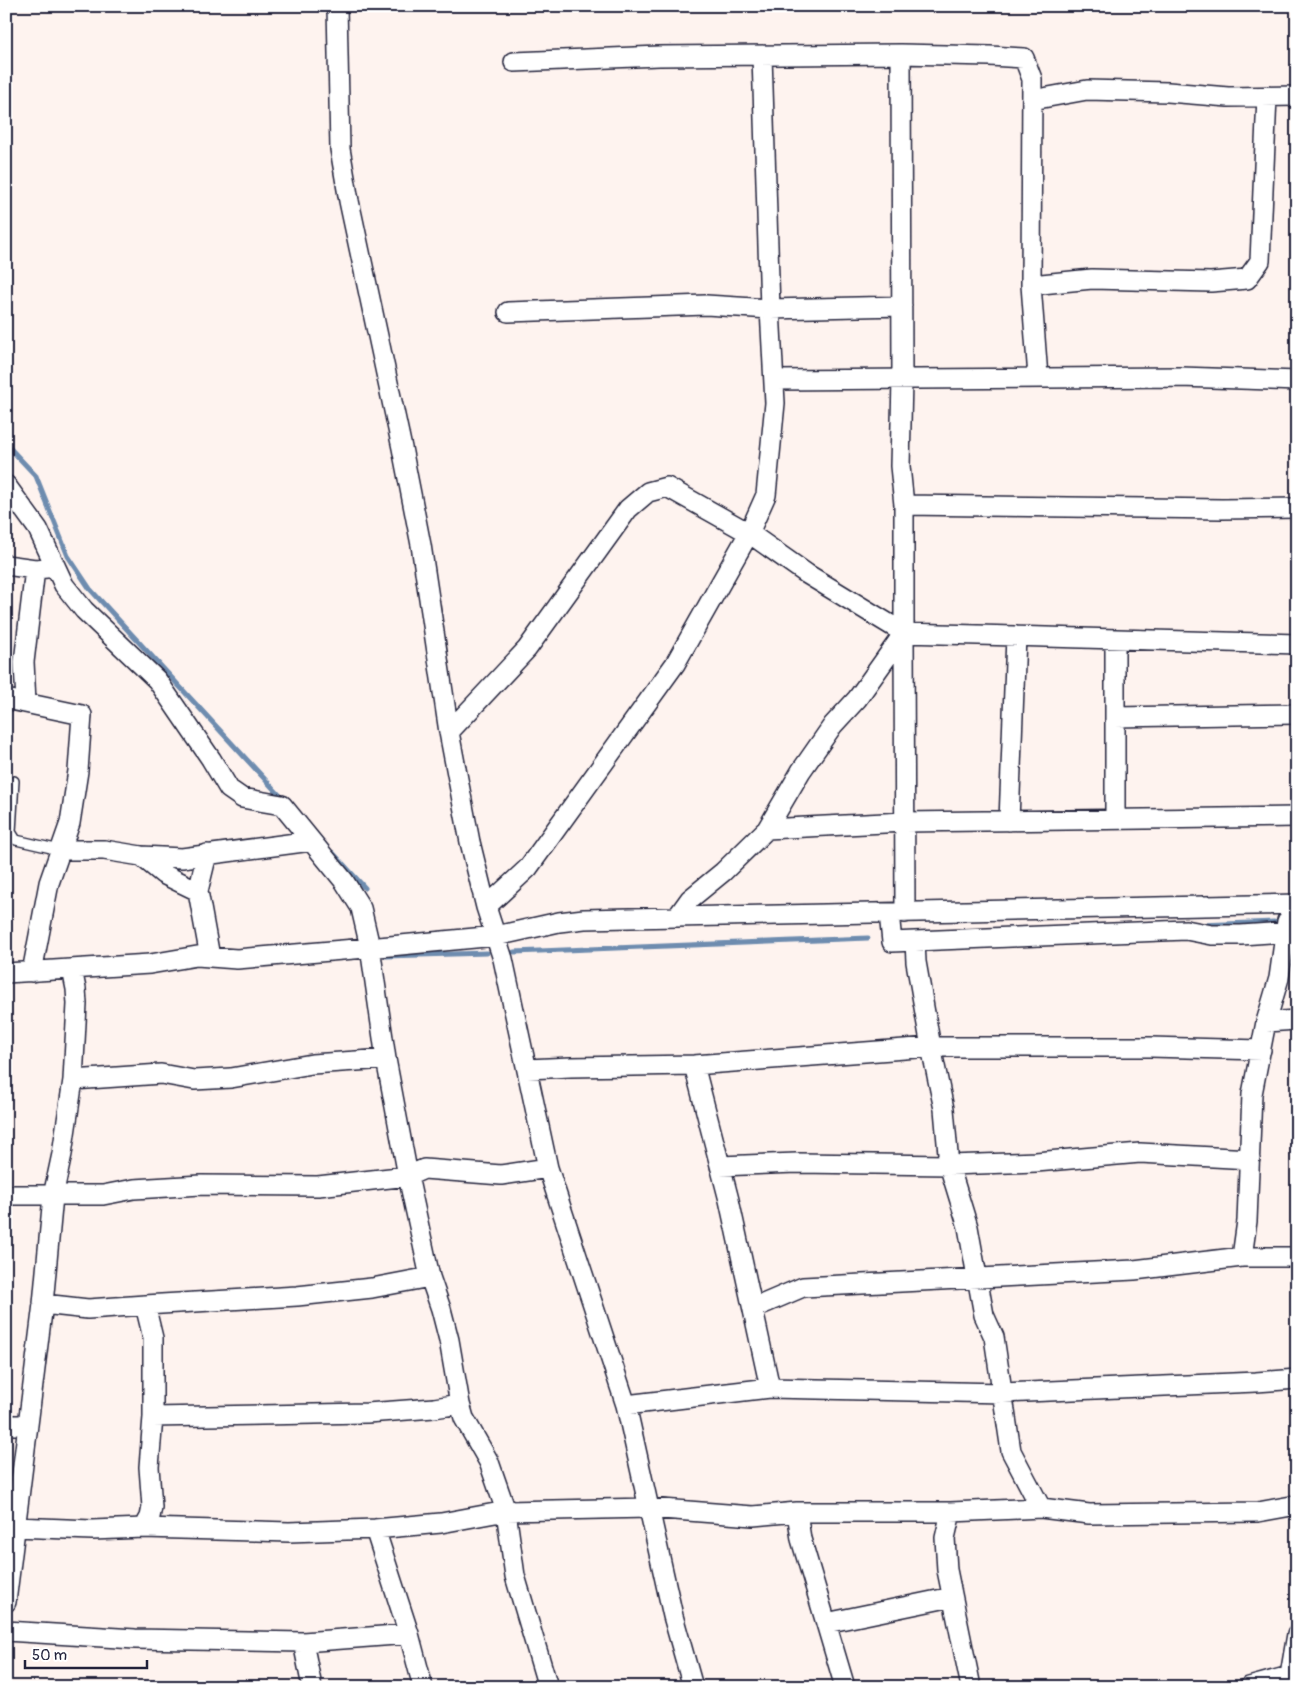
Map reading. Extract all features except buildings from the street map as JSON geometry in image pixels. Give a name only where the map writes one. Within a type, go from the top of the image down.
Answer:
[{"type":"street","points":[[337,6],[340,150],[421,545],[449,732],[470,842],[486,907],[496,936],[548,1168],[626,1405],[673,1616],[693,1687]]},
{"type":"street","points":[[901,54],[902,380],[900,466],[904,505],[904,822],[897,913],[892,942],[1186,930],[1212,935],[1286,932]]},
{"type":"street","points":[[514,62],[659,56],[901,54],[1024,58],[1032,79],[1031,285],[1038,377]]},
{"type":"street","points":[[486,907],[528,868],[675,664],[749,533],[766,495],[775,403],[762,56]]},
{"type":"street","points":[[1032,100],[1087,90],[1168,92],[1228,97],[1297,96]]},
{"type":"street","points":[[1031,285],[1092,279],[1211,282],[1247,279],[1260,262],[1267,96]]},
{"type":"street","points":[[508,312],[706,305],[770,309],[902,306]]},
{"type":"street","points":[[774,380],[1181,377],[1297,381]]},
{"type":"street","points":[[6,485],[38,529],[64,584],[84,610],[157,680],[211,759],[229,789],[242,798],[282,805],[344,882],[361,908],[370,947],[386,1058],[408,1176],[430,1277],[449,1340],[460,1404],[464,1418],[489,1462],[506,1511],[515,1576],[548,1687]]},
{"type":"street","points":[[449,732],[527,649],[628,508],[648,492],[667,487],[749,533],[808,574],[904,633],[1297,644]]},
{"type":"street","points":[[904,505],[1222,509],[1297,508]]},
{"type":"street","points":[[6,565],[35,569],[56,568]]},
{"type":"street","points":[[26,703],[24,662],[35,569]]},
{"type":"street","points":[[677,917],[690,899],[729,866],[767,829],[801,771],[822,740],[857,699],[904,633]]},
{"type":"street","points":[[1009,821],[1016,636]]},
{"type":"street","points":[[1115,639],[1115,819]]},
{"type":"street","points":[[6,699],[82,715],[78,771],[70,824],[49,883],[32,972]]},
{"type":"street","points":[[1114,718],[1297,714]]},
{"type":"street","points":[[767,829],[904,822],[1297,817]]},
{"type":"street","points":[[60,850],[104,850],[141,856],[182,858],[311,841]]},
{"type":"street","points":[[207,854],[198,891],[210,957]]},
{"type":"street","points":[[141,856],[162,874],[198,891]]},
{"type":"street","points":[[6,973],[150,964],[186,958],[237,959],[496,936],[559,922],[584,919],[1292,904],[1279,978],[1266,1022],[1252,1094],[1247,1221],[1242,1257]]},
{"type":"street","points":[[914,941],[931,1047],[944,1109],[949,1165],[968,1227],[984,1315],[994,1337],[1012,1451],[1041,1508]]},
{"type":"street","points":[[6,1602],[43,1304],[53,1196],[62,1154],[73,1080],[77,1004],[72,969]]},
{"type":"street","points":[[1266,1022],[1297,1020]]},
{"type":"street","points":[[527,1069],[694,1065],[931,1047],[1150,1046],[1261,1050]]},
{"type":"street","points":[[73,1080],[161,1074],[194,1080],[230,1078],[312,1064],[386,1058]]},
{"type":"street","points":[[694,1065],[754,1308],[770,1388]]},
{"type":"street","points":[[720,1166],[797,1163],[949,1165],[1036,1162],[1140,1153],[1250,1159]]},
{"type":"street","points":[[6,1195],[103,1195],[134,1189],[201,1185],[318,1186],[408,1176],[424,1169],[501,1175],[548,1168]]},
{"type":"street","points":[[754,1308],[803,1287],[1134,1270],[1242,1257],[1297,1257]]},
{"type":"street","points":[[43,1304],[88,1309],[307,1295],[372,1288],[430,1277]]},
{"type":"street","points":[[144,1528],[150,1517],[152,1507],[149,1467],[153,1417],[153,1338],[145,1305]]},
{"type":"street","points":[[626,1405],[770,1388],[1003,1393],[1297,1379]]},
{"type":"street","points":[[153,1417],[367,1413],[460,1404]]},
{"type":"street","points":[[6,1425],[28,1426]]},
{"type":"street","points":[[15,1527],[92,1530],[144,1528],[289,1532],[375,1529],[441,1523],[506,1511],[650,1508],[753,1516],[797,1512],[951,1512],[1041,1508],[1089,1514],[1258,1512],[1297,1505]]},
{"type":"street","points":[[797,1512],[801,1539],[845,1687]]},
{"type":"street","points":[[951,1512],[945,1538],[947,1570],[971,1687]]},
{"type":"street","points":[[375,1529],[409,1634],[423,1687]]},
{"type":"street","points":[[826,1623],[952,1597]]},
{"type":"street","points":[[6,1631],[135,1638],[303,1642],[409,1634]]},
{"type":"street","points":[[1249,1687],[1288,1681],[1297,1634]]},
{"type":"street","points":[[303,1642],[312,1687]]},
{"type":"lane","points":[[14,781],[11,832],[16,840],[60,850]]},
{"type":"waterway","points":[[6,444],[36,476],[68,556],[90,589],[283,799]]},
{"type":"waterway","points":[[333,853],[365,888]]},
{"type":"waterway","points":[[1201,925],[1274,922]]},
{"type":"waterway","points":[[514,952],[868,938]]},
{"type":"waterway","points":[[386,956],[487,953]]}]
